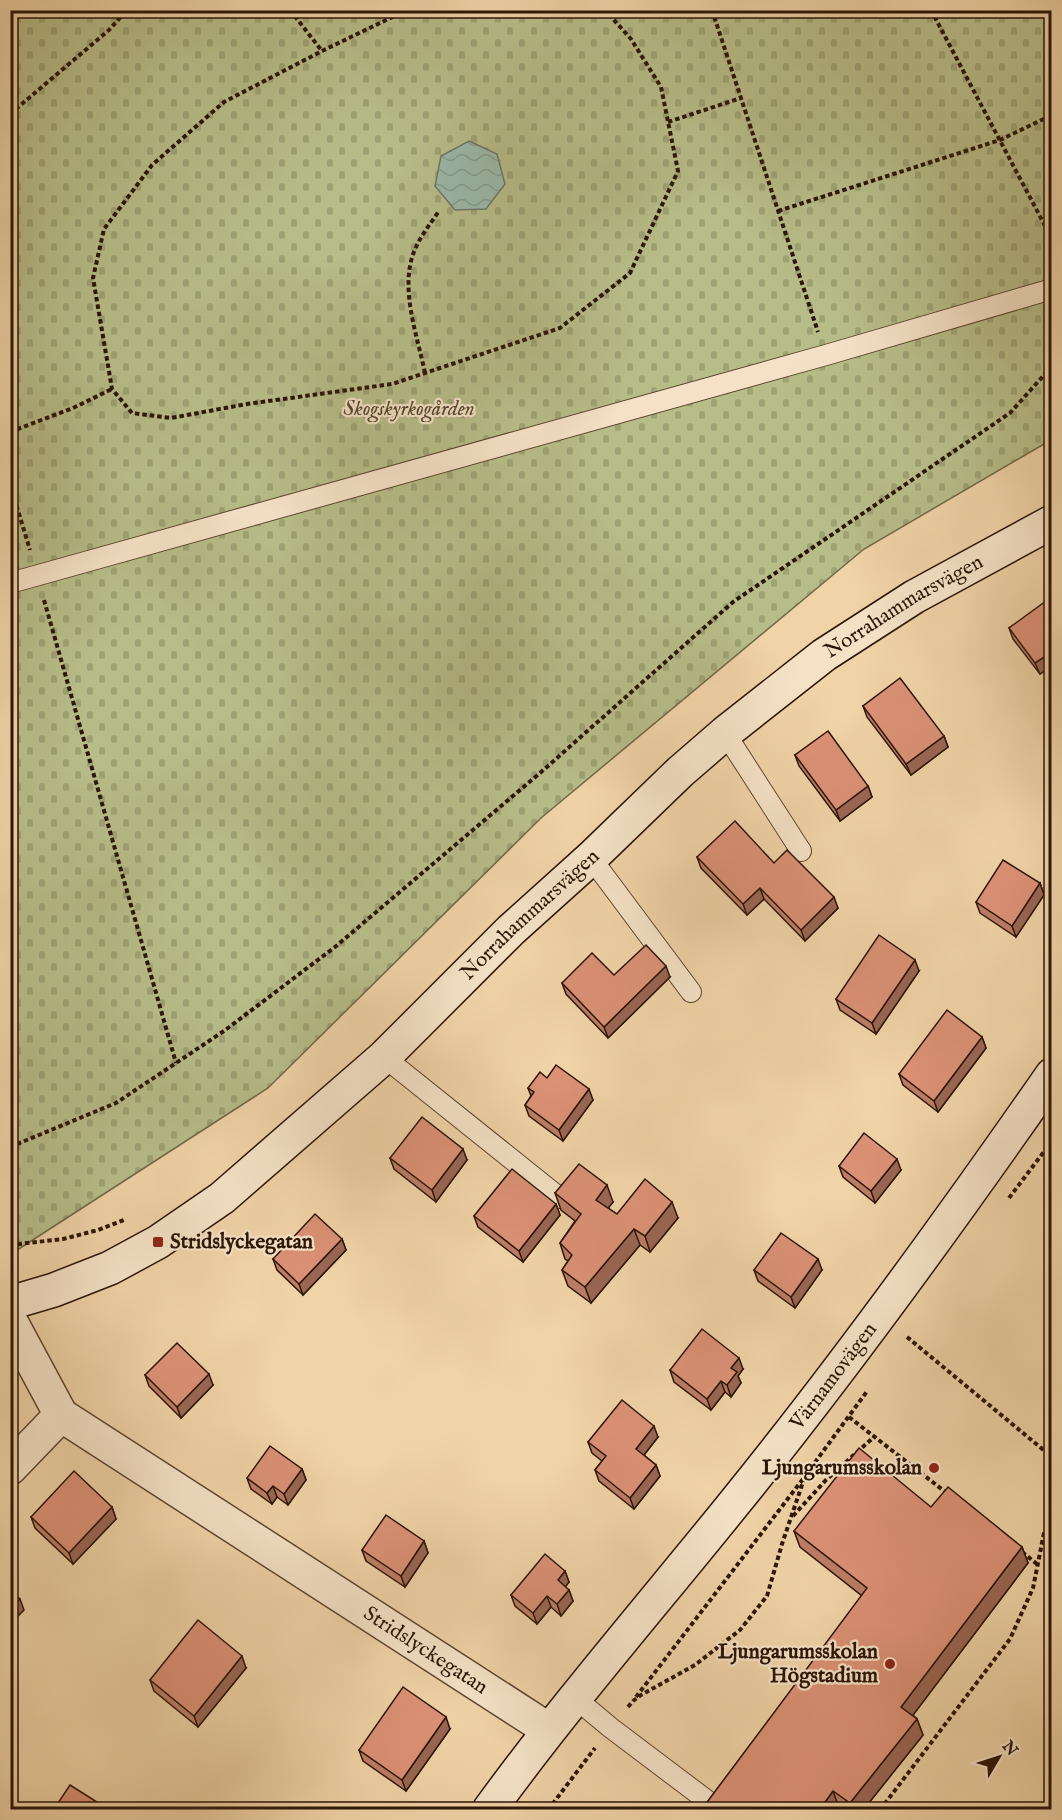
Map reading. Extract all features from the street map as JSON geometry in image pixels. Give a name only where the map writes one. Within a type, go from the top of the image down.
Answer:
[{"type":"street","name":"Norrahammarsvägen","points":[[10,1304],[110,1268],[158,1242],[222,1198],[384,1057],[511,930],[591,858],[680,771],[725,733],[824,655],[914,597],[1052,522]]},
{"type":"street","name":"Värnamovägen","points":[[489,1809],[549,1730],[737,1500],[822,1390],[980,1178],[1052,1076]]},
{"type":"street","points":[[10,1320],[61,1415],[10,1468]]},
{"type":"street","name":"Stridslyckegatan","points":[[61,1415],[549,1730]]},
{"type":"lane","points":[[10,582],[826,355],[1052,289]]},
{"type":"lane","points":[[725,733],[801,851]]},
{"type":"lane","points":[[591,858],[691,992]]},
{"type":"lane","points":[[384,1057],[560,1198]]},
{"type":"lane","points":[[575,1698],[713,1805]]},
{"type":"path","points":[[10,114],[109,30],[127,10]]},
{"type":"path","points":[[290,10],[322,51]]},
{"type":"path","points":[[407,10],[224,102],[152,165],[104,229],[93,278],[112,389],[132,413],[171,418],[247,404],[392,384],[560,328],[630,273],[678,171],[661,87],[632,39],[605,10]]},
{"type":"path","points":[[712,10],[826,355]]},
{"type":"path","points":[[931,10],[1052,239]]},
{"type":"path","points":[[668,122],[741,98]]},
{"type":"path","points":[[778,211],[1000,140],[1052,115]]},
{"type":"path","points":[[425,373],[412,314],[408,278],[416,248],[438,212]]},
{"type":"path","points":[[10,1147],[116,1103],[224,1030],[335,947],[540,772],[733,602],[1010,412],[1045,374],[1052,362]]},
{"type":"path","points":[[10,432],[74,408],[112,389]]},
{"type":"path","points":[[10,484],[176,1063]]},
{"type":"path","points":[[1005,1203],[1052,1141]]},
{"type":"path","points":[[901,1346],[912,1330]]},
{"type":"path","points":[[907,1337],[1052,1457]]},
{"type":"path","points":[[548,1809],[805,1476],[875,1381]]},
{"type":"path","points":[[849,1417],[956,1500]]},
{"type":"path","points":[[790,1519],[825,1481],[874,1436]]},
{"type":"path","points":[[633,1701],[695,1665],[740,1630],[767,1596],[805,1476]]},
{"type":"path","points":[[880,1809],[1011,1639],[1033,1588],[1044,1533],[1052,1516]]},
{"type":"path","points":[[1019,1550],[1038,1565]]},
{"type":"green space","name":"Skogskyrkogården","points":[[11,11],[1051,11],[1051,440],[864,549],[541,818],[268,1088],[11,1254]]},
{"type":"water","points":[[469,141],[497,154],[505,184],[486,209],[455,210],[435,186],[441,156]]},
{"type":"building","points":[[1046,601],[1052,608],[1052,652],[1035,663],[1009,628]]},
{"type":"building","points":[[900,678],[944,736],[906,764],[863,706]]},
{"type":"building","points":[[828,731],[868,786],[836,810],[795,755]]},
{"type":"building","points":[[735,821],[774,863],[787,850],[834,897],[801,930],[760,888],[743,904],[697,857]]},
{"type":"building","points":[[1003,860],[1040,883],[1012,926],[976,902]]},
{"type":"building","points":[[879,935],[915,960],[872,1023],[836,999]]},
{"type":"building","points":[[646,945],[666,966],[604,1027],[562,983],[592,953],[614,975]]},
{"type":"building","points":[[947,1010],[982,1037],[934,1101],[899,1074]]},
{"type":"building","points":[[556,1065],[589,1089],[559,1130],[525,1105],[534,1092],[528,1088],[540,1072],[547,1078]]},
{"type":"building","points":[[422,1117],[463,1149],[432,1190],[390,1158]]},
{"type":"building","points":[[864,1133],[897,1159],[871,1191],[839,1166]]},
{"type":"building","points":[[579,1164],[607,1185],[596,1200],[617,1214],[645,1179],[672,1202],[645,1236],[634,1229],[585,1287],[562,1270],[572,1255],[560,1243],[581,1214],[555,1193]]},
{"type":"building","points":[[512,1169],[556,1204],[519,1251],[474,1216]]},
{"type":"building","points":[[315,1214],[342,1239],[299,1284],[273,1259]]},
{"type":"building","points":[[781,1233],[818,1259],[791,1297],[754,1270]]},
{"type":"building","points":[[702,1329],[739,1358],[731,1368],[737,1372],[727,1385],[721,1381],[707,1399],[670,1370]]},
{"type":"building","points":[[177,1343],[209,1374],[177,1407],[145,1375]]},
{"type":"building","points":[[622,1400],[654,1426],[636,1449],[656,1465],[630,1498],[595,1470],[606,1456],[588,1442]]},
{"type":"building","points":[[270,1446],[302,1469],[284,1494],[273,1486],[267,1493],[247,1478]]},
{"type":"building","name":"Ljungarumsskolan Högstadium","points":[[859,1448],[931,1507],[948,1487],[1022,1547],[901,1707],[917,1719],[850,1803],[833,1791],[820,1809],[702,1809],[867,1588],[794,1531]]},
{"type":"building","points":[[74,1471],[112,1507],[69,1553],[31,1517]]},
{"type":"building","points":[[386,1515],[424,1541],[401,1576],[362,1550]]},
{"type":"building","points":[[545,1554],[565,1571],[558,1580],[569,1590],[557,1604],[547,1596],[533,1613],[511,1595]]},
{"type":"building","points":[[10,1590],[20,1599],[10,1608]]},
{"type":"building","points":[[198,1620],[242,1656],[194,1716],[150,1680]]},
{"type":"building","points":[[403,1687],[446,1717],[402,1780],[359,1750]]},
{"type":"building","points":[[70,1785],[108,1809],[54,1809]]},
{"type":"place","name":"Stridslyckegatan","points":[[158,1242]]},
{"type":"place","name":"Ljungarumsskolan","points":[[934,1468]]},
{"type":"place","name":"Ljungarumsskolan Högstadium","points":[[890,1664]]}]
